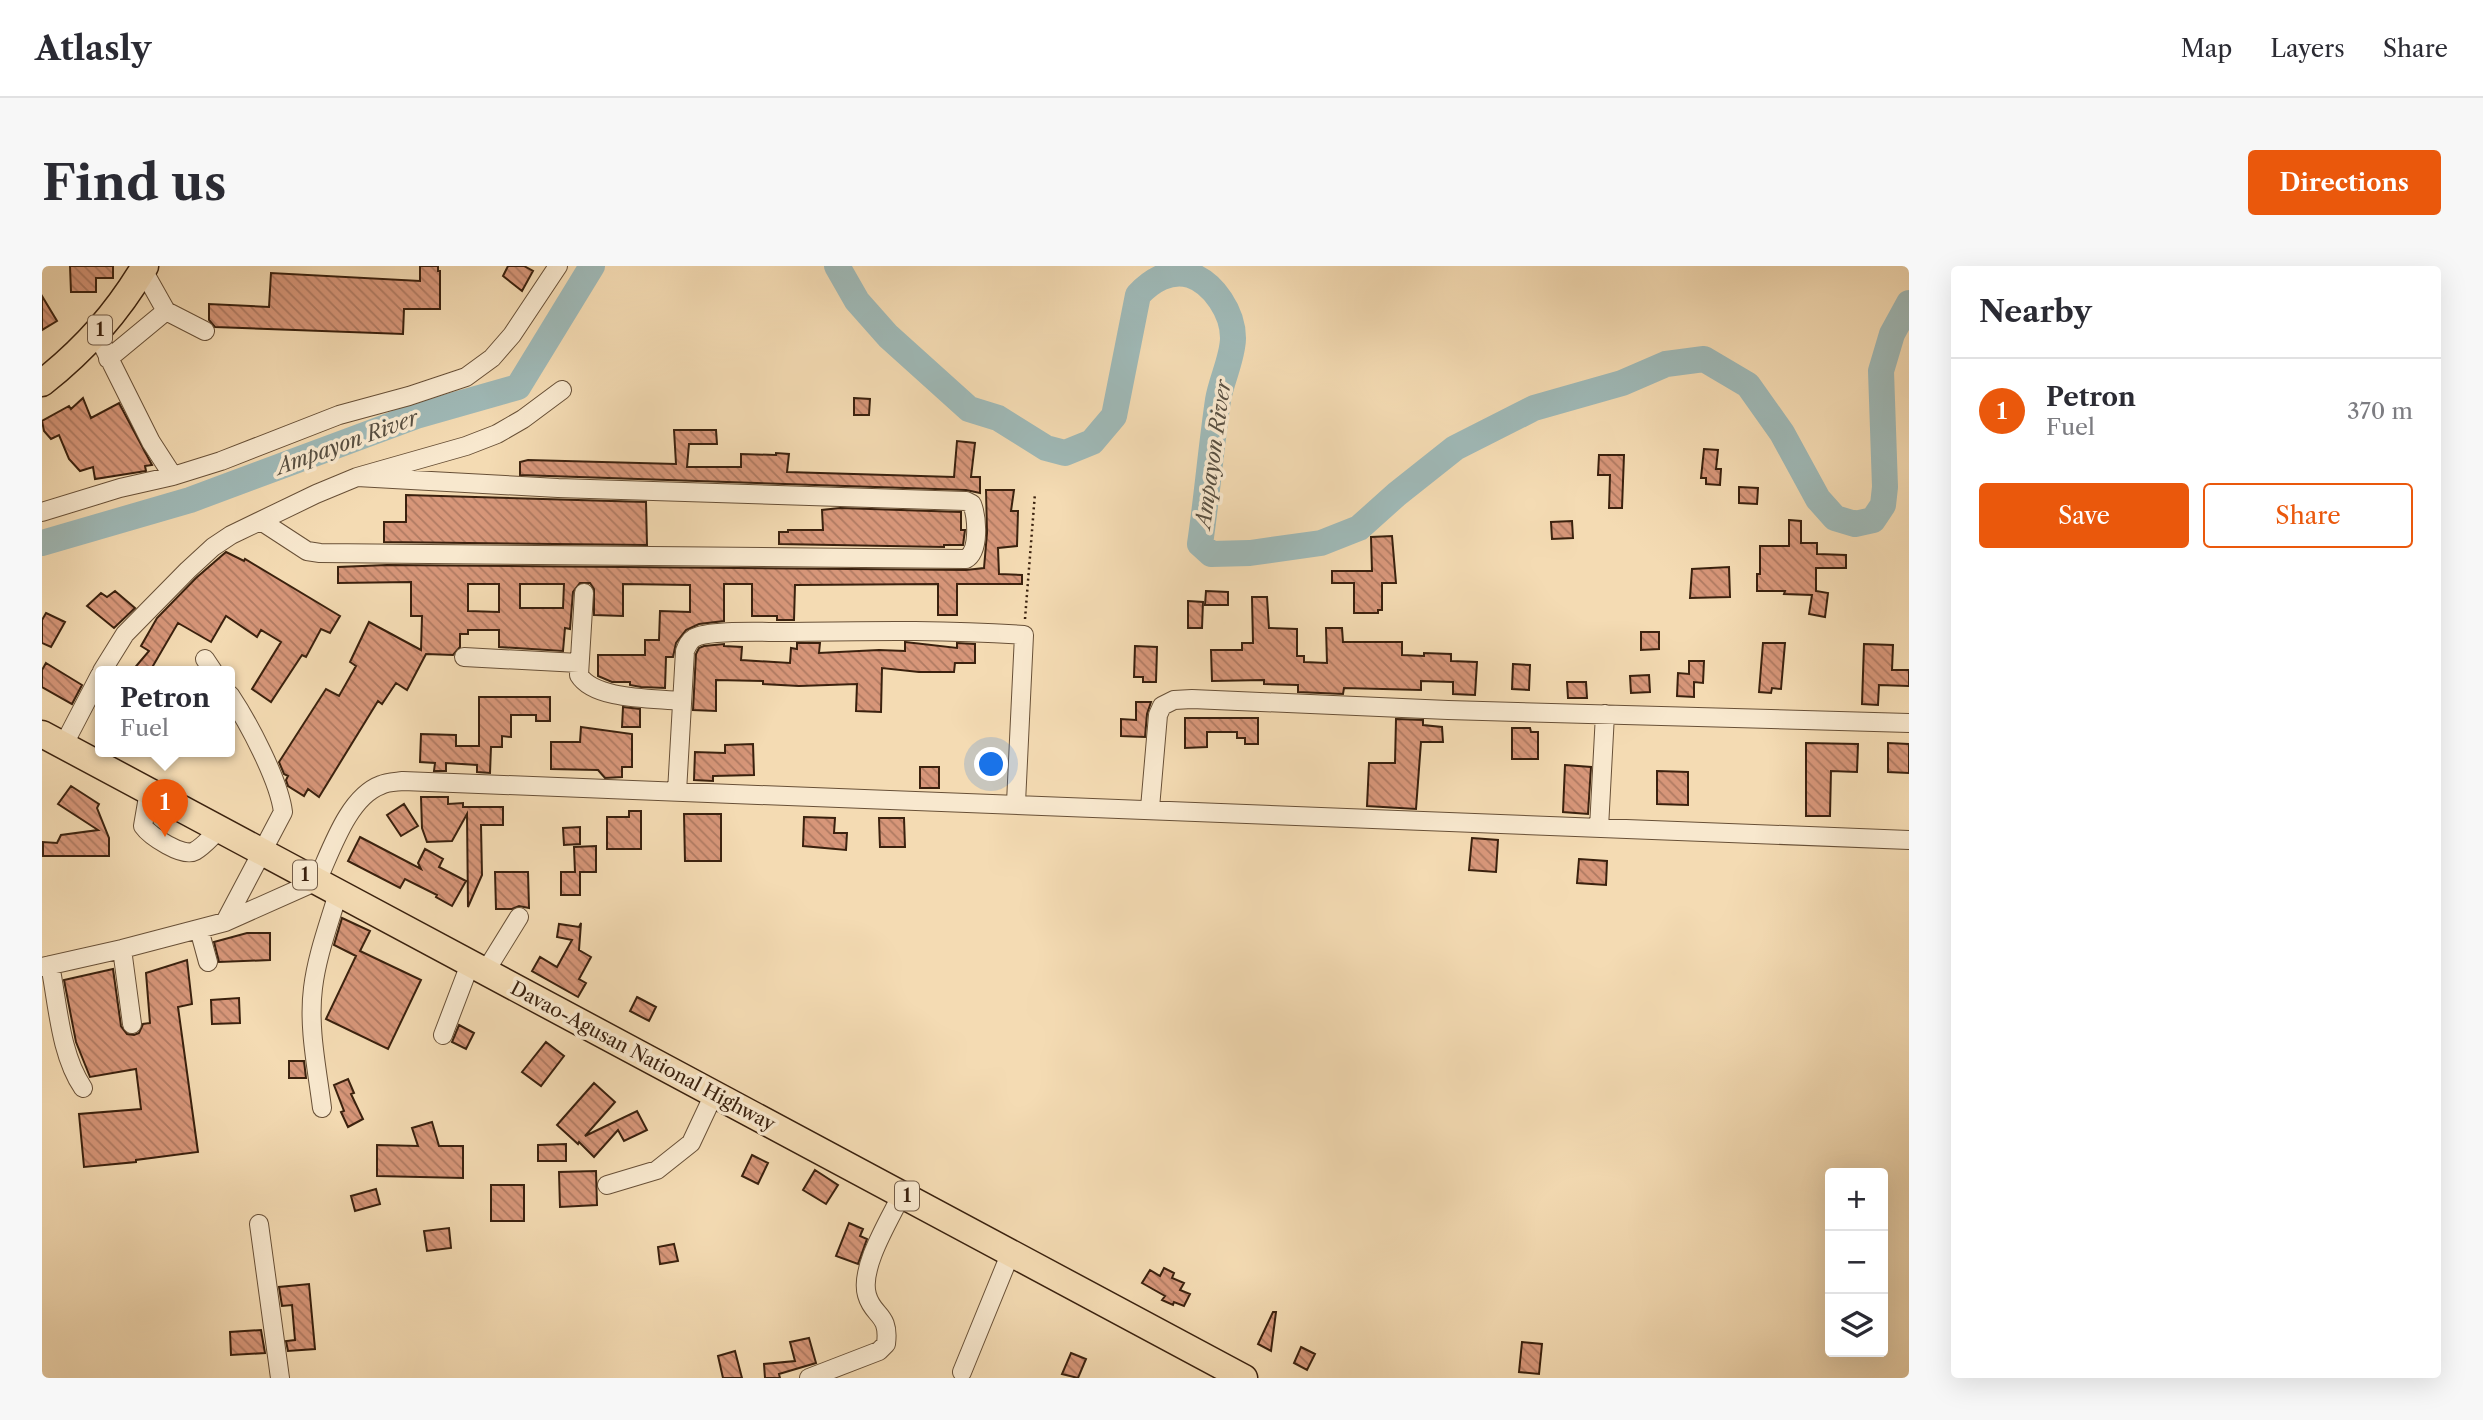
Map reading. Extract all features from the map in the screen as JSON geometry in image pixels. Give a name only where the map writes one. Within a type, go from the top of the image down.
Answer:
[{"type":"highway","name":"1","points":[[42,383],[97,334],[144,268]]},
{"type":"highway","name":"Davao-Agusan National Highway","points":[[53,740],[95,755]]},
{"type":"highway","name":"Davao-Agusan National Highway","points":[[108,760],[149,791],[1244,1378]]},
{"type":"street","points":[[42,512],[221,461],[339,415],[466,377],[492,358],[512,335],[558,266]]},
{"type":"street","points":[[144,268],[166,311],[205,331]]},
{"type":"street","points":[[108,359],[166,311]]},
{"type":"street","points":[[97,334],[151,442],[173,476]]},
{"type":"street","points":[[108,666],[125,634],[188,570],[231,535],[357,477],[466,446],[497,434],[523,419],[562,390]]},
{"type":"street","points":[[261,521],[300,547],[320,553],[966,559],[972,556],[975,548],[975,510],[972,503],[966,500],[558,488],[357,477]]},
{"type":"street","points":[[584,593],[579,675],[584,683],[599,691],[681,701]]},
{"type":"street","points":[[677,792],[685,651],[695,638],[708,635],[911,630],[1024,635],[1016,803]]},
{"type":"street","points":[[464,657],[579,663]]},
{"type":"street","points":[[53,740],[95,688]]},
{"type":"street","points":[[1150,808],[1158,715],[1162,706],[1174,700],[1909,723]]},
{"type":"street","points":[[225,922],[282,817],[283,808],[255,738],[235,704]]},
{"type":"street","points":[[1599,828],[1605,714]]},
{"type":"street","points":[[322,1108],[312,1024],[313,989],[328,887],[351,812],[364,795],[381,785],[403,780],[1909,840]]},
{"type":"street","points":[[149,791],[143,826],[148,834],[184,853],[194,853],[220,829]]},
{"type":"street","points":[[83,1088],[74,1074],[46,966],[225,922],[328,887]]},
{"type":"street","points":[[443,1035],[477,968],[519,917]]},
{"type":"street","points":[[199,929],[208,962]]},
{"type":"street","points":[[122,949],[132,1024]]},
{"type":"street","points":[[607,1185],[657,1170],[691,1143],[714,1094]]},
{"type":"street","points":[[809,1378],[879,1351],[886,1344],[886,1323],[867,1298],[866,1273],[902,1194]]},
{"type":"street","points":[[259,1224],[280,1378]]},
{"type":"street","points":[[962,1371],[1011,1252]]},
{"type":"path","points":[[1024,635],[1035,493]]},
{"type":"building","points":[[70,266],[113,266],[113,278],[96,278],[96,292],[71,292]]},
{"type":"building","points":[[420,266],[438,266],[440,309],[404,309],[403,334],[215,327],[209,320],[209,304],[269,307],[271,273],[420,281]]},
{"type":"building","points":[[508,266],[524,266],[533,271],[522,291],[503,276]]},
{"type":"building","points":[[42,296],[57,321],[42,330]]},
{"type":"building","points":[[83,398],[91,418],[119,403],[152,465],[145,466],[146,471],[95,479],[93,467],[80,471],[69,459],[59,435],[51,439],[44,431],[42,421],[69,406],[71,409]]},
{"type":"building","points":[[854,398],[870,399],[869,415],[854,415]]},
{"type":"building","points":[[674,430],[716,430],[717,444],[689,444],[687,467],[741,467],[741,454],[776,453],[789,454],[787,472],[954,477],[957,441],[975,443],[971,477],[980,477],[980,493],[966,490],[520,475],[520,462],[528,460],[676,464]]},
{"type":"building","points":[[1704,449],[1718,450],[1716,469],[1721,469],[1720,485],[1706,484],[1706,478],[1701,478]]},
{"type":"building","points":[[1599,455],[1624,455],[1622,508],[1609,508],[1610,475],[1598,475]]},
{"type":"building","points":[[1739,487],[1758,488],[1757,504],[1739,503]]},
{"type":"building","points":[[986,490],[1014,490],[1011,511],[1018,511],[1017,546],[998,548],[999,574],[1022,575],[1022,584],[957,584],[957,615],[938,615],[938,584],[795,585],[794,620],[777,620],[777,616],[752,616],[752,584],[724,584],[724,621],[699,624],[686,630],[676,643],[673,657],[666,657],[665,688],[612,682],[598,676],[598,655],[645,655],[645,640],[659,640],[660,611],[690,612],[690,585],[623,584],[623,616],[594,615],[594,589],[590,583],[580,583],[573,592],[570,629],[565,628],[563,651],[499,647],[499,630],[468,630],[468,634],[460,634],[460,647],[453,655],[426,654],[407,690],[396,683],[382,704],[378,701],[319,797],[308,789],[304,796],[288,786],[288,776],[284,774],[279,762],[326,689],[339,696],[356,666],[350,662],[369,622],[421,650],[422,616],[411,616],[411,582],[338,583],[338,567],[387,565],[966,570],[984,568],[987,533]],"holes":[[[468,584],[499,584],[499,612],[468,611]],[[520,584],[564,584],[563,608],[520,608]]]},
{"type":"building","points":[[406,495],[646,502],[647,545],[384,542],[384,522],[406,522]]},
{"type":"building","points":[[840,508],[961,512],[961,530],[965,530],[963,545],[944,547],[779,544],[779,532],[823,530],[822,510]]},
{"type":"building","points":[[1789,520],[1801,521],[1801,543],[1817,543],[1817,554],[1846,555],[1846,568],[1816,568],[1816,591],[1828,593],[1825,617],[1809,614],[1812,595],[1757,591],[1760,546],[1789,546]]},
{"type":"building","points":[[1572,521],[1573,538],[1552,539],[1551,522]]},
{"type":"building","points":[[1392,536],[1396,583],[1382,583],[1382,610],[1378,610],[1378,613],[1354,613],[1354,583],[1332,583],[1332,571],[1372,571],[1371,537]]},
{"type":"building","points":[[226,552],[244,561],[245,559],[340,616],[330,633],[321,629],[306,657],[302,655],[271,702],[252,689],[281,642],[261,630],[257,637],[226,616],[211,642],[178,623],[153,666],[136,666],[149,651],[141,646],[157,618]]},
{"type":"building","points":[[1729,567],[1730,597],[1690,598],[1692,569]]},
{"type":"building","points":[[115,591],[135,608],[114,628],[87,606],[101,593],[107,597]]},
{"type":"building","points":[[1206,591],[1228,592],[1228,605],[1205,605]]},
{"type":"building","points":[[1252,597],[1267,597],[1269,628],[1297,629],[1297,656],[1304,656],[1304,662],[1327,663],[1326,628],[1342,628],[1343,642],[1402,642],[1402,655],[1451,654],[1451,661],[1477,662],[1475,695],[1453,694],[1453,682],[1421,681],[1421,690],[1344,688],[1343,694],[1298,692],[1298,685],[1264,684],[1264,680],[1212,681],[1211,650],[1242,650],[1242,643],[1253,643]]},
{"type":"building","points":[[1188,601],[1203,602],[1202,628],[1188,628]]},
{"type":"building","points":[[46,613],[65,622],[51,647],[42,643],[42,620]]},
{"type":"building","points":[[1641,632],[1659,632],[1659,649],[1641,650]]},
{"type":"building","points":[[905,642],[957,648],[957,643],[975,644],[975,663],[955,663],[954,672],[882,668],[881,712],[856,711],[857,684],[799,686],[763,684],[763,681],[716,680],[716,711],[693,710],[696,654],[699,648],[704,646],[724,644],[742,647],[741,660],[790,663],[791,648],[797,649],[797,643],[820,643],[819,653],[905,651]]},
{"type":"building","points":[[1763,643],[1785,643],[1781,689],[1772,688],[1771,693],[1759,692]]},
{"type":"building","points":[[1864,644],[1893,645],[1892,670],[1909,670],[1909,686],[1879,685],[1878,705],[1862,704]]},
{"type":"building","points":[[1135,646],[1157,647],[1156,682],[1143,682],[1143,677],[1134,677]]},
{"type":"building","points":[[1689,661],[1704,661],[1703,683],[1694,682],[1694,697],[1677,696],[1678,673],[1689,674]]},
{"type":"building","points":[[46,663],[82,685],[72,704],[42,687],[42,670]]},
{"type":"building","points":[[1513,664],[1530,665],[1529,690],[1512,689]]},
{"type":"building","points":[[1649,675],[1650,692],[1631,693],[1630,676]]},
{"type":"building","points":[[1567,682],[1586,682],[1587,698],[1568,698]]},
{"type":"building","points":[[479,697],[550,697],[550,721],[536,721],[536,715],[511,715],[511,737],[502,736],[502,747],[491,747],[490,773],[477,772],[477,765],[446,763],[446,771],[434,771],[435,763],[420,762],[421,734],[456,735],[456,746],[479,746]]},
{"type":"building","points":[[1136,702],[1151,702],[1145,737],[1121,736],[1121,719],[1136,720]]},
{"type":"building","points":[[623,707],[640,709],[640,727],[622,727]]},
{"type":"building","points":[[1185,718],[1258,718],[1258,744],[1245,744],[1245,738],[1237,738],[1237,732],[1207,732],[1207,747],[1185,748]]},
{"type":"building","points":[[1396,719],[1423,720],[1423,725],[1442,727],[1443,742],[1421,742],[1416,809],[1367,806],[1369,763],[1395,763]]},
{"type":"building","points":[[581,727],[632,734],[632,767],[622,767],[622,777],[605,778],[598,770],[551,769],[551,742],[580,742]]},
{"type":"building","points":[[1512,728],[1530,728],[1531,732],[1538,732],[1538,759],[1512,759]]},
{"type":"building","points":[[1806,743],[1858,744],[1857,772],[1831,771],[1830,816],[1806,816]]},
{"type":"building","points":[[1888,743],[1909,744],[1909,773],[1888,772]]},
{"type":"building","points":[[753,744],[754,775],[713,776],[713,781],[694,780],[695,752],[725,753],[725,745]]},
{"type":"building","points":[[1565,765],[1591,767],[1588,814],[1563,812]]},
{"type":"building","points":[[920,767],[939,767],[939,788],[920,788]]},
{"type":"building","points":[[1657,771],[1688,772],[1688,805],[1657,804]]},
{"type":"building","points":[[71,786],[99,804],[97,808],[109,838],[109,856],[43,856],[43,842],[57,843],[61,835],[98,830],[58,804]]},
{"type":"building","points":[[421,797],[448,797],[448,804],[463,803],[463,807],[503,807],[503,825],[481,825],[482,875],[468,907],[467,814],[452,841],[427,842],[422,828]]},
{"type":"building","points":[[404,804],[418,826],[401,836],[387,815]]},
{"type":"building","points":[[629,811],[641,811],[641,849],[607,849],[607,817],[629,817]]},
{"type":"building","points":[[684,814],[721,814],[721,861],[685,861]]},
{"type":"building","points":[[804,817],[835,818],[834,833],[847,833],[846,850],[803,846]]},
{"type":"building","points":[[879,818],[904,818],[905,847],[880,847]]},
{"type":"building","points":[[580,827],[580,844],[564,845],[563,828]]},
{"type":"building","points":[[360,837],[421,869],[418,863],[425,849],[443,859],[439,867],[466,881],[452,906],[405,879],[400,888],[348,861]]},
{"type":"building","points":[[1472,838],[1498,840],[1496,872],[1469,870]]},
{"type":"building","points":[[596,846],[596,872],[580,872],[580,895],[561,895],[561,872],[575,872],[574,847]]},
{"type":"building","points":[[1579,859],[1607,861],[1606,885],[1577,883]]},
{"type":"building","points":[[495,872],[528,872],[529,908],[519,906],[496,909]]},
{"type":"building","points":[[342,918],[370,931],[360,951],[421,980],[388,1049],[326,1019],[356,956],[334,945]]},
{"type":"building","points":[[581,923],[579,950],[591,957],[579,979],[586,983],[578,997],[532,971],[540,957],[557,967],[572,940],[557,937],[559,924],[579,927]]},
{"type":"building","points":[[247,933],[270,933],[270,960],[219,962],[214,942]]},
{"type":"building","points":[[187,960],[192,1004],[178,1007],[198,1152],[84,1167],[79,1114],[141,1109],[136,1069],[90,1077],[76,1042],[64,980],[113,969],[121,1026],[127,1034],[134,1035],[139,1033],[143,1024],[150,1023],[146,973]]},
{"type":"building","points":[[637,997],[656,1007],[649,1021],[630,1011]]},
{"type":"building","points":[[239,998],[240,1023],[212,1024],[211,1000]]},
{"type":"building","points":[[459,1025],[474,1033],[466,1049],[452,1042]]},
{"type":"building","points":[[546,1042],[564,1056],[541,1086],[522,1072]]},
{"type":"building","points":[[289,1061],[304,1061],[306,1078],[289,1078]]},
{"type":"building","points":[[348,1079],[354,1093],[351,1094],[363,1119],[348,1127],[334,1085]]},
{"type":"building","points":[[594,1083],[615,1102],[585,1136],[637,1111],[647,1130],[624,1141],[618,1130],[594,1157],[557,1125]]},
{"type":"building","points":[[432,1122],[439,1146],[463,1146],[463,1178],[377,1176],[377,1145],[418,1146],[412,1128]]},
{"type":"building","points":[[566,1144],[566,1161],[538,1161],[538,1145]]},
{"type":"building","points":[[752,1155],[768,1163],[758,1184],[742,1176]]},
{"type":"building","points":[[815,1170],[838,1185],[826,1204],[803,1190]]},
{"type":"building","points":[[596,1171],[597,1205],[560,1207],[559,1172]]},
{"type":"building","points":[[491,1185],[524,1185],[524,1221],[491,1221]]},
{"type":"building","points":[[376,1189],[380,1204],[355,1211],[351,1196]]},
{"type":"building","points":[[849,1223],[863,1229],[860,1236],[867,1239],[858,1264],[836,1256]]},
{"type":"building","points":[[449,1228],[451,1248],[427,1251],[424,1231]]},
{"type":"building","points":[[674,1244],[678,1261],[660,1264],[658,1247]]},
{"type":"building","points":[[1164,1268],[1174,1273],[1172,1278],[1184,1283],[1180,1290],[1190,1294],[1184,1306],[1162,1300],[1165,1296],[1142,1283],[1150,1270],[1160,1276]]},
{"type":"building","points":[[309,1284],[315,1349],[288,1351],[286,1341],[295,1340],[292,1305],[282,1306],[279,1287]]},
{"type":"building","points":[[1273,1312],[1276,1312],[1271,1351],[1258,1344]]},
{"type":"building","points":[[261,1330],[265,1353],[231,1355],[230,1332]]},
{"type":"building","points":[[809,1338],[816,1363],[779,1374],[780,1378],[765,1378],[764,1364],[795,1361],[790,1342]]},
{"type":"building","points":[[1522,1342],[1542,1344],[1539,1374],[1519,1372]]},
{"type":"building","points":[[1301,1347],[1315,1354],[1307,1370],[1294,1363]]},
{"type":"building","points":[[735,1351],[742,1378],[723,1378],[718,1356]]},
{"type":"building","points":[[1071,1353],[1086,1359],[1078,1378],[1062,1374]]},
{"type":"waterway","name":"Ampayon River","points":[[42,543],[190,500],[416,416],[518,387],[592,266]]},
{"type":"waterway","name":"Ampayon River","points":[[837,266],[857,301],[888,336],[969,409],[998,418],[1046,448],[1065,453],[1092,442],[1114,416],[1138,295],[1149,285],[1168,275],[1190,275],[1207,285],[1226,309],[1233,338],[1218,400],[1200,544],[1211,554],[1250,553],[1321,543],[1359,528],[1455,448],[1534,408],[1622,383],[1666,364],[1704,359],[1748,385],[1782,433],[1818,499],[1835,518],[1855,524],[1873,520],[1883,505],[1885,487],[1881,371],[1892,334],[1909,303]]},
{"type":"place","name":"Petron","points":[[165,837]]}]
